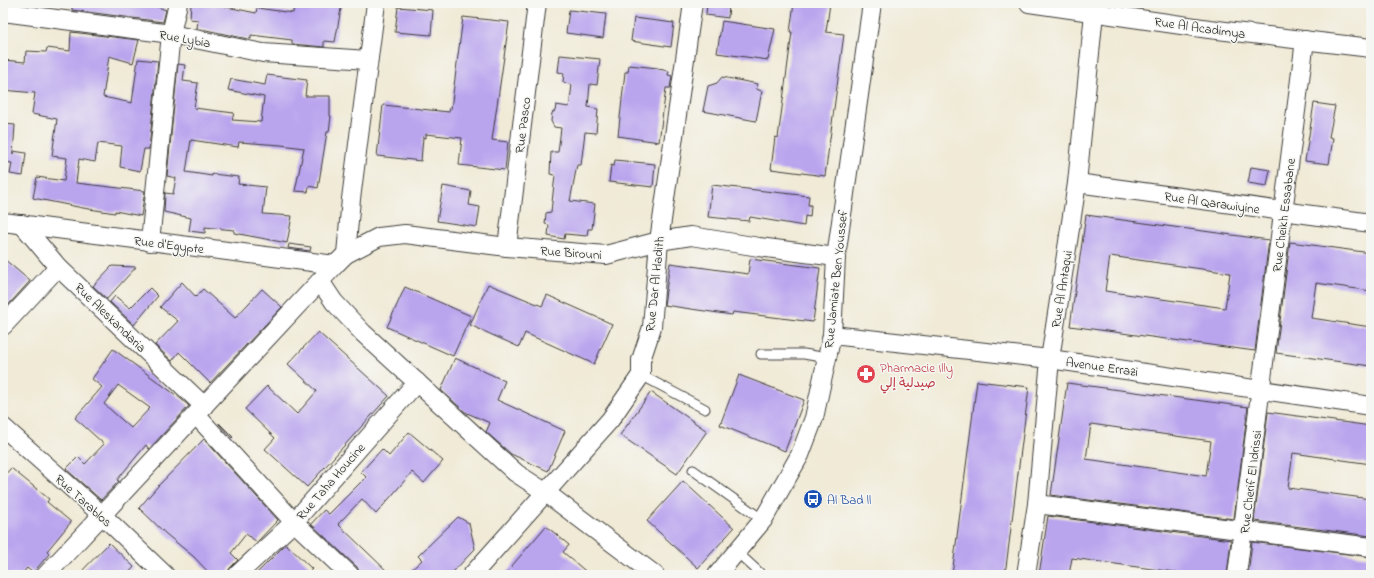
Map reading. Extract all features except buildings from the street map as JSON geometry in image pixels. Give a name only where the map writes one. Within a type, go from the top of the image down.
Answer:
[{"type":"street","points":[[150,242],[171,34],[178,3]]},
{"type":"street","points":[[46,575],[341,260],[348,224],[376,3]]},
{"type":"street","name":"Rue Pasco","points":[[507,247],[537,3]]},
{"type":"street","name":"Rue Dar Al Hadith","points":[[472,575],[610,420],[641,374],[641,360],[652,327],[659,241],[693,3]]},
{"type":"street","name":"Rue Jamiate Ben Youssef","points":[[717,575],[763,520],[800,455],[814,418],[832,335],[836,257],[872,3]]},
{"type":"street","name":"Rue Al Acadimya","points":[[1029,3],[1095,7],[1209,29],[1371,48]]},
{"type":"street","name":"Rue Al Antaqui","points":[[1026,575],[1037,504],[1050,359],[1077,183],[1095,7]]},
{"type":"street","name":"Rue Lybia","points":[[3,12],[171,34],[263,53],[368,60]]},
{"type":"street","name":"Rue Cheikh Essabane","points":[[1261,390],[1305,40]]},
{"type":"street","name":"Rue Al Qarawiyine","points":[[1077,183],[1371,223]]},
{"type":"street","name":"Rue d'Egypte","points":[[3,222],[150,242],[341,260]]},
{"type":"street","name":"Rue Aleskandaria","points":[[22,224],[58,266],[200,410],[294,522],[350,575]]},
{"type":"street","name":"Rue Birouni","points":[[341,260],[379,237],[405,234],[507,247],[606,255],[659,241],[692,236],[759,247],[836,257]]},
{"type":"street","points":[[3,326],[58,266]]},
{"type":"street","points":[[320,281],[334,302],[358,327],[516,473],[545,492],[655,575]]},
{"type":"street","name":"Avenue Errazi","points":[[832,335],[1050,359],[1371,406]]},
{"type":"street","name":"Rue Taha Houcine","points":[[237,575],[294,522],[417,382]]},
{"type":"street","name":"Rue Cherif El Idrissi","points":[[1237,575],[1244,531],[1261,390]]},
{"type":"street","name":"Rue Tarablos","points":[[3,427],[102,515],[164,575]]},
{"type":"street","points":[[1037,504],[1371,547]]},
{"type":"lane","points":[[762,354],[804,354],[827,358]]},
{"type":"lane","points":[[641,374],[705,409]]},
{"type":"lane","points":[[693,470],[763,520]]},
{"type":"lane","points":[[737,552],[762,575]]},
{"type":"place","name":"Pharmacie Illy صيدلية إلي","points":[[866,374]]},
{"type":"place","name":"Al Bad ll","points":[[813,499]]}]
